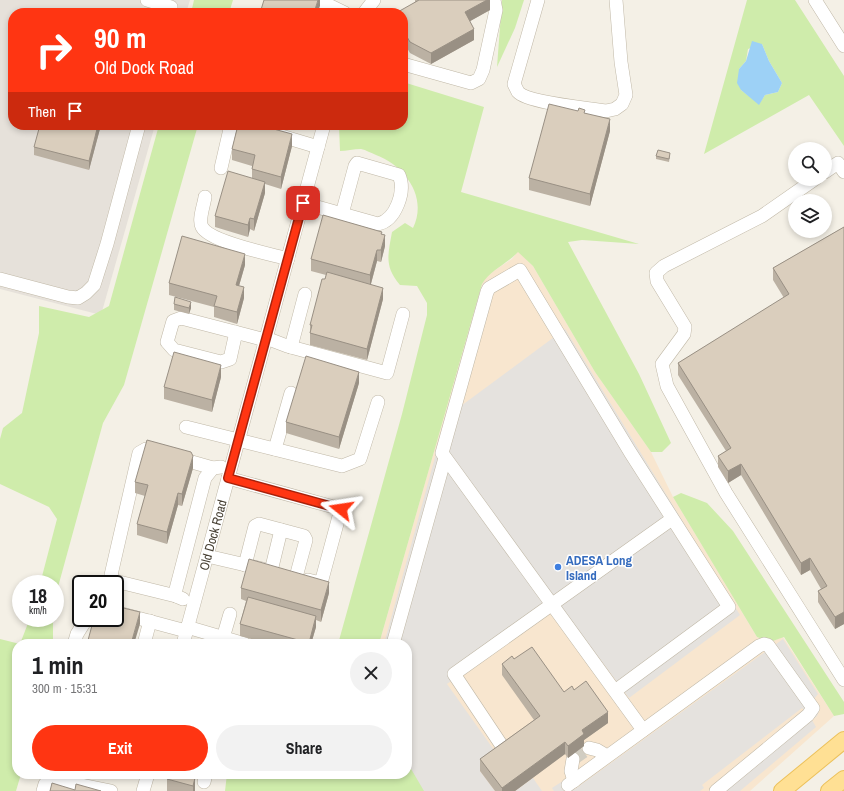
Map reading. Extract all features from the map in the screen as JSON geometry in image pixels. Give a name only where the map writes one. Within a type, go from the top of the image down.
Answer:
[{"type":"main road","points":[[782,791],[844,740]]},
{"type":"main road","points":[[829,791],[844,779]]},
{"type":"street","points":[[146,0],[171,6]]},
{"type":"street","points":[[318,0],[334,8]]},
{"type":"street","points":[[368,8],[374,0]]},
{"type":"street","points":[[408,65],[471,83],[479,79],[483,70],[496,10],[494,0]]},
{"type":"street","points":[[538,0],[514,84],[519,92],[527,97],[549,103],[606,111],[615,109],[622,104],[626,95],[621,62],[616,0]]},
{"type":"street","points":[[815,0],[844,46]]},
{"type":"street","points":[[0,279],[68,297],[78,298],[94,285],[107,244],[138,130]]},
{"type":"street","points":[[220,168],[230,130]]},
{"type":"street","points":[[262,130],[318,147]]},
{"type":"street","name":"Old Dock Road","points":[[184,639],[323,130]]},
{"type":"street","points":[[303,203],[342,214],[378,224],[388,220],[394,213],[397,206],[401,182],[399,175],[358,163],[355,166],[342,214]]},
{"type":"street","points":[[832,167],[838,163],[844,172]]},
{"type":"street","points":[[805,186],[762,216],[664,266],[656,274],[657,281],[685,327],[684,334],[662,364],[667,386],[754,539],[843,675]]},
{"type":"street","points":[[205,197],[201,222],[202,228],[208,233],[229,242],[288,258]]},
{"type":"street","points":[[615,691],[728,607],[672,519],[520,270],[490,288],[487,292],[442,453],[643,730]]},
{"type":"street","points":[[291,347],[305,294]]},
{"type":"street","points":[[236,332],[230,359],[221,362],[174,350],[167,342],[173,321],[181,318],[266,339],[388,373],[403,314]]},
{"type":"street","points":[[275,450],[291,393]]},
{"type":"street","points":[[186,426],[238,441],[342,466],[360,459],[378,402]]},
{"type":"street","points":[[194,603],[176,596],[115,582],[111,575],[139,453],[146,449],[213,468],[218,466],[229,474],[341,509],[321,583],[207,556]]},
{"type":"street","points":[[394,639],[445,458]]},
{"type":"street","points":[[176,596],[175,593],[205,478],[213,468]]},
{"type":"street","points":[[502,746],[454,674],[672,519]]},
{"type":"street","points":[[245,565],[255,526],[259,524],[304,536],[306,540],[296,577]]},
{"type":"street","points":[[271,571],[281,530]]},
{"type":"street","points":[[124,614],[227,639]]},
{"type":"street","points":[[223,638],[230,614]]},
{"type":"street","points":[[145,639],[150,621]]},
{"type":"street","points":[[76,639],[81,627]]},
{"type":"street","points":[[573,759],[570,771],[571,783],[759,646],[764,644],[768,645],[813,708],[808,715],[716,791]]},
{"type":"street","points":[[589,748],[597,750],[607,756]]},
{"type":"street","points":[[43,791],[45,784],[52,779],[111,791]]},
{"type":"street","points":[[143,791],[147,779]]},
{"type":"shaded area","points":[[0,0],[190,0],[188,8],[8,8],[8,130],[154,130],[101,315],[0,289]]},
{"type":"shaded area","name":"ADESA Long Island","points":[[518,251],[533,266],[595,372],[651,452],[673,497],[757,637],[770,642],[783,637],[834,716],[750,791],[426,791],[412,770],[412,639],[380,639],[482,284],[486,276],[512,259]]},
{"type":"shaded area","points":[[565,329],[740,615],[629,698],[558,603],[447,684],[499,757],[480,771],[495,791],[424,791],[412,771],[412,639],[385,639],[446,417]]},
{"type":"shaded area","points":[[783,639],[818,694],[814,699],[819,711],[817,716],[812,720],[816,727],[740,791],[716,791],[808,715],[802,708],[702,785],[704,788],[700,791],[554,791],[552,788],[566,779],[572,789],[575,789]]},
{"type":"shaded area","points":[[533,778],[542,791],[515,791]]},
{"type":"green space","points":[[194,0],[233,0],[231,8],[192,8]]},
{"type":"green space","points":[[502,0],[524,0],[515,28],[497,67]]},
{"type":"green space","points":[[747,0],[795,0],[844,76],[844,146],[809,95],[704,154]],"holes":[[[762,44],[769,61],[782,83],[778,92],[765,95],[759,104],[741,90],[739,69],[746,61],[748,49]]]},
{"type":"green space","points":[[408,84],[484,107],[461,192],[639,244],[582,240],[568,242],[639,374],[671,443],[662,452],[651,452],[595,372],[533,266],[518,252],[489,275],[482,284],[380,639],[339,639],[402,414],[427,315],[427,303],[417,286],[400,285],[391,272],[388,260],[392,232],[405,223],[413,228],[417,216],[418,205],[416,194],[411,184],[396,167],[387,160],[361,149],[340,151],[339,130],[408,130]]},
{"type":"green space","points":[[158,130],[197,130],[124,385],[103,423],[61,575],[42,575],[57,519],[49,507],[0,484],[0,439],[3,428],[22,413],[39,333],[39,306],[89,317],[109,306]]},
{"type":"green space","points":[[681,493],[707,503],[733,531],[844,702],[844,714],[834,716],[784,637],[770,642],[757,637],[673,497]]},
{"type":"green space","points":[[27,627],[53,627],[53,639],[22,639]]},
{"type":"green space","points":[[0,639],[12,642],[12,779],[20,779],[16,791],[0,791]]},
{"type":"green space","points":[[412,770],[426,791],[225,791],[226,779],[412,779]]},
{"type":"water","points":[[752,41],[762,44],[769,61],[782,83],[778,92],[765,95],[759,105],[741,90],[737,83],[739,69],[746,61]]},
{"type":"building","points":[[264,0],[318,0],[316,8],[262,8]]},
{"type":"building","points":[[419,0],[487,0],[465,12],[474,29],[431,53],[410,42],[408,39],[408,8],[405,8]]},
{"type":"building","points":[[549,104],[578,111],[579,108],[585,110],[584,113],[610,119],[590,194],[529,178]]},
{"type":"building","points":[[39,130],[97,130],[89,161],[34,147]]},
{"type":"building","points":[[237,130],[277,130],[292,134],[281,177],[252,169],[255,155],[232,149]]},
{"type":"building","points":[[658,150],[670,153],[669,159],[656,156]]},
{"type":"building","points":[[228,171],[265,182],[254,219],[250,218],[248,225],[215,216]]},
{"type":"building","points":[[323,215],[382,232],[381,234],[385,235],[381,250],[377,250],[370,275],[311,259]]},
{"type":"building","points":[[844,227],[844,612],[835,617],[818,591],[827,586],[810,558],[801,563],[741,464],[728,471],[718,456],[731,448],[678,363],[789,294],[773,268],[825,238],[832,238],[832,234]]},
{"type":"building","points":[[182,236],[245,254],[236,285],[244,287],[237,312],[214,306],[217,296],[169,283]]},
{"type":"building","points":[[327,272],[383,288],[367,349],[310,333],[312,325],[310,325],[322,279],[325,279]]},
{"type":"building","points":[[175,297],[191,302],[189,308],[174,304]]},
{"type":"building","points":[[174,352],[221,365],[212,400],[164,387]]},
{"type":"building","points":[[306,356],[359,372],[339,437],[286,422]]},
{"type":"building","points":[[147,440],[191,452],[193,456],[182,494],[178,493],[167,532],[137,524],[148,485],[135,482]]},
{"type":"building","points":[[249,559],[329,582],[321,610],[241,588]]},
{"type":"building","points":[[248,597],[316,616],[310,639],[294,639],[240,624]]},
{"type":"building","points":[[124,608],[140,612],[132,639],[88,639],[92,627],[124,627]]},
{"type":"building","points":[[532,647],[564,692],[572,686],[574,690],[586,681],[608,712],[582,730],[584,734],[568,746],[565,742],[502,788],[480,759],[540,716],[502,664],[512,656],[514,659]]},
{"type":"building","points":[[167,779],[195,779],[193,786]]},
{"type":"building","points":[[52,783],[75,790],[76,784],[101,791],[50,791]]},
{"type":"tunnel","points":[[573,759],[589,748]]},
{"type":"place","name":"ADESA Long Island","points":[[558,567]]},
{"type":"route","points":[[303,203],[228,478],[341,509]]}]
